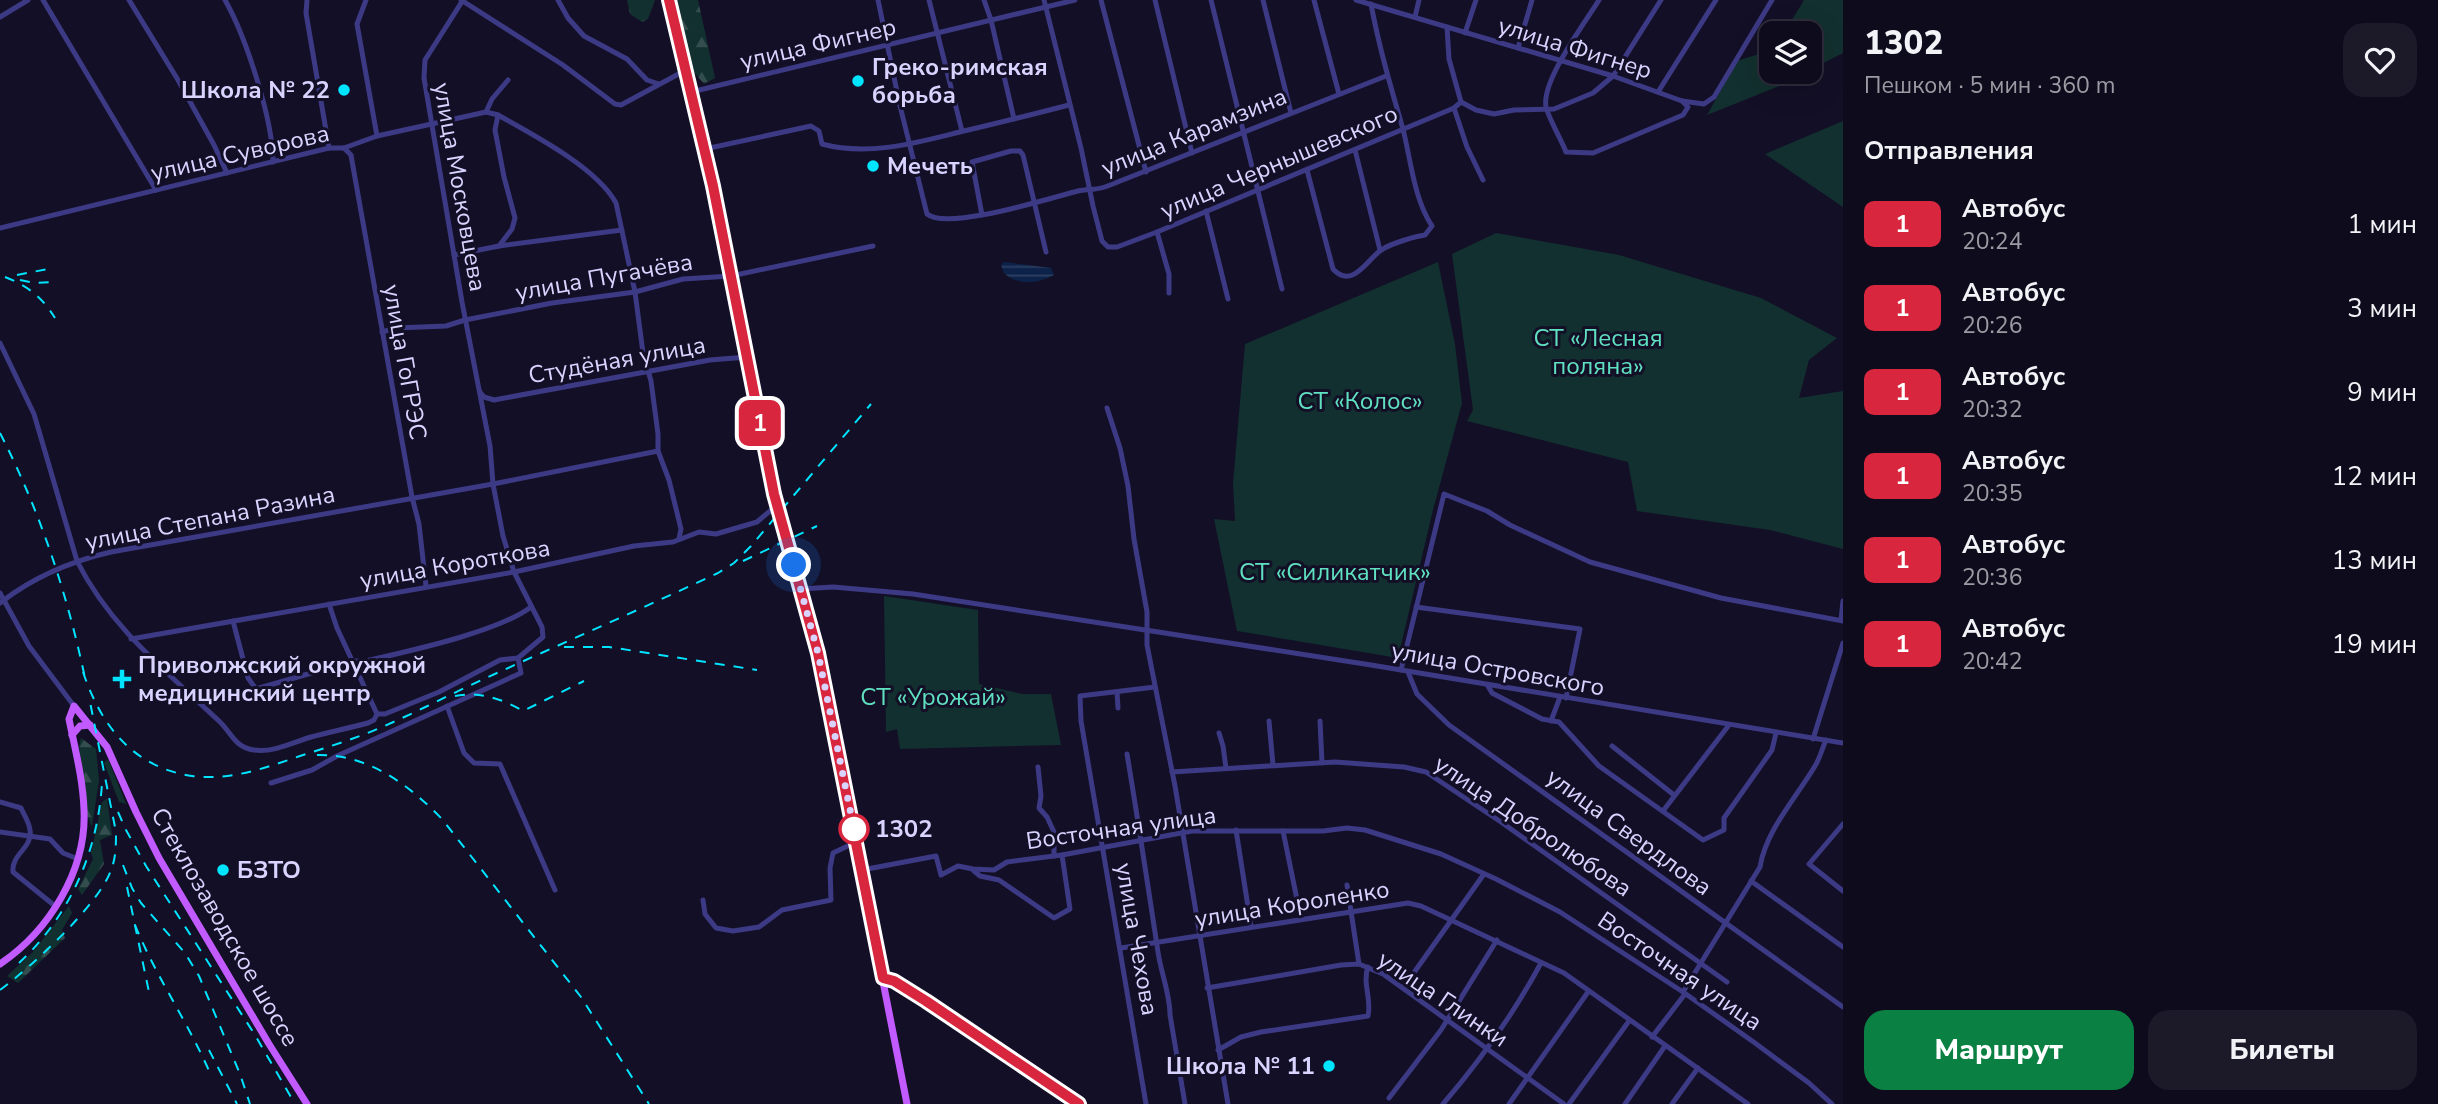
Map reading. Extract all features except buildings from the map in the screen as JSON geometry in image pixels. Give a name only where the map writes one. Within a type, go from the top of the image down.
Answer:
[{"type":"main road","points":[[669,0],[705,149],[777,505],[818,653],[907,1104]]},
{"type":"main road","points":[[0,964],[19,950],[55,906],[67,887],[78,859],[85,812],[69,719],[74,706]]},
{"type":"main road","name":"Стеклозаводское шоссе","points":[[74,706],[107,747],[159,858],[254,1020],[307,1104]]},
{"type":"main road","points":[[72,735],[80,726],[90,725]]},
{"type":"street","points":[[0,17],[28,0]]},
{"type":"street","points":[[43,0],[156,190]]},
{"type":"street","points":[[129,0],[178,80],[227,173]]},
{"type":"street","points":[[226,0],[244,41],[260,94],[273,150],[273,162]]},
{"type":"street","points":[[307,0],[306,13],[329,148]]},
{"type":"street","points":[[366,0],[357,24],[377,136]]},
{"type":"street","points":[[462,0],[563,65],[615,104],[621,105],[686,70]]},
{"type":"street","name":"улица Московцева","points":[[462,0],[424,64],[431,125],[484,414],[503,536],[514,572],[542,627],[543,637],[518,657]]},
{"type":"street","points":[[558,0],[568,18],[584,36],[627,59],[647,80],[659,84]]},
{"type":"street","points":[[878,0],[911,144]]},
{"type":"street","points":[[929,0],[962,131]]},
{"type":"street","points":[[984,0],[1014,119]]},
{"type":"street","points":[[1044,0],[1090,189]]},
{"type":"street","name":"улица Фигнер","points":[[691,92],[1075,0]]},
{"type":"street","points":[[1101,0],[1146,172]]},
{"type":"street","points":[[1154,0],[1192,153]]},
{"type":"street","points":[[1211,0],[1282,289]]},
{"type":"street","points":[[1263,0],[1291,113]]},
{"type":"street","points":[[1314,0],[1339,94]]},
{"type":"street","name":"улица Фигнер","points":[[1359,0],[1613,76],[1682,101],[1703,104],[1714,97],[1772,0]]},
{"type":"street","points":[[1415,17],[1419,0]]},
{"type":"street","points":[[1465,33],[1476,0]]},
{"type":"street","points":[[1518,48],[1532,0]]},
{"type":"street","points":[[1599,0],[1561,60],[1549,87],[1546,108],[1566,152],[1593,153],[1683,115],[1688,107],[1682,101]]},
{"type":"street","points":[[1447,27],[1448,59],[1461,102],[1476,110],[1494,114],[1554,109],[1586,96],[1613,76],[1661,0]]},
{"type":"street","points":[[1658,92],[1716,0]]},
{"type":"street","points":[[1307,170],[1333,269],[1337,273],[1346,276],[1359,273],[1380,250],[1413,236],[1425,235],[1432,226],[1426,217],[1418,192],[1386,76],[1371,4]]},
{"type":"street","name":"улица Карамзина","points":[[911,144],[929,217],[954,219],[982,215],[1105,187],[1386,76]]},
{"type":"street","points":[[486,112],[492,99],[508,80]]},
{"type":"street","name":"улица Чернышевского","points":[[1090,189],[1100,234],[1108,247],[1117,247],[1403,130],[1454,108],[1461,102]]},
{"type":"street","points":[[705,149],[811,126],[819,131],[822,144],[840,149],[911,144],[1069,105]]},
{"type":"street","points":[[1454,108],[1467,148],[1483,180]]},
{"type":"street","name":"улица Суворова","points":[[0,228],[329,148],[344,148],[377,136],[486,112],[498,115],[577,163],[610,190],[618,209],[635,292],[643,353],[659,434],[659,451],[681,529],[679,539]]},
{"type":"street","points":[[498,115],[495,130],[515,218],[512,229],[499,246]]},
{"type":"street","name":"улица ГоГРЭС","points":[[344,148],[352,161],[419,524],[426,586]]},
{"type":"street","points":[[1354,150],[1380,250]]},
{"type":"street","points":[[982,215],[972,162],[1020,151],[1036,202],[1046,253]]},
{"type":"street","points":[[1206,211],[1228,299]]},
{"type":"street","points":[[454,255],[499,246],[622,230]]},
{"type":"street","points":[[1157,232],[1167,264],[1169,293]]},
{"type":"street","name":"улица Пугачёва","points":[[382,332],[390,329],[446,326],[552,303],[635,292],[683,279],[731,276],[873,246]]},
{"type":"street","points":[[0,343],[34,414],[77,561],[104,606],[131,639],[222,723],[239,746],[258,751],[368,723],[374,720],[377,714]]},
{"type":"street","name":"Студёная улица","points":[[494,400],[710,360],[747,357]]},
{"type":"street","points":[[479,390],[484,397],[494,400]]},
{"type":"street","points":[[484,414],[488,404],[494,400]]},
{"type":"street","points":[[1107,408],[1120,448],[1128,486],[1133,539],[1147,612],[1146,631],[1155,687],[1228,1104]]},
{"type":"street","points":[[412,497],[659,451]]},
{"type":"street","points":[[1405,671],[1416,607],[1444,494],[1488,511],[1510,525],[1590,562],[1721,598],[1842,620],[1843,601]]},
{"type":"street","name":"улица Степана Разина","points":[[2,601],[29,584],[77,561],[111,552],[412,497]]},
{"type":"street","name":"улица Короткова","points":[[131,639],[514,572],[634,546],[667,543],[699,532],[716,534],[758,522],[777,505]]},
{"type":"street","name":"улица Островского","points":[[800,589],[833,587],[913,594],[1843,743]]},
{"type":"street","points":[[0,593],[29,646],[74,706]]},
{"type":"street","points":[[329,604],[337,628],[377,714]]},
{"type":"street","points":[[233,621],[248,678],[256,689],[353,661],[366,661],[451,639],[520,614],[531,607]]},
{"type":"street","points":[[1416,607],[1580,629],[1563,698],[1551,721]]},
{"type":"street","points":[[1813,738],[1843,643]]},
{"type":"street","points":[[271,783],[312,770],[337,755],[521,673],[518,657],[500,660],[439,692],[385,714],[377,714]]},
{"type":"street","name":"улица Свердлова","points":[[1405,671],[1417,694],[1450,724],[1843,1007]]},
{"type":"street","points":[[1488,686],[1492,693],[1551,721],[1559,722],[1599,766],[1703,840],[1724,831],[1724,818],[1772,750],[1776,733]]},
{"type":"street","points":[[1118,708],[1117,692],[1155,687]]},
{"type":"street","name":"улица Чехова","points":[[1117,692],[1080,696],[1146,1104]]},
{"type":"street","points":[[447,706],[464,753],[474,763],[500,764],[555,890]]},
{"type":"street","points":[[1269,721],[1273,765]]},
{"type":"street","points":[[1320,721],[1322,763]]},
{"type":"street","points":[[1663,811],[1729,725]]},
{"type":"street","points":[[1219,733],[1226,768]]},
{"type":"street","points":[[1652,1037],[1684,993],[1724,922],[1760,867],[1760,857],[1817,763],[1826,740]]},
{"type":"street","points":[[1612,746],[1674,794]]},
{"type":"street","points":[[1127,754],[1165,989],[1171,1004],[1170,1015],[1185,1104]]},
{"type":"street","name":"улица Добролюбова","points":[[1172,772],[1357,762],[1404,767],[1431,774],[1727,982]]},
{"type":"street","points":[[1038,767],[1041,796],[1039,808],[1054,832],[1054,856]]},
{"type":"street","points":[[0,802],[21,808],[30,826],[29,844],[14,861],[13,872],[55,906]]},
{"type":"street","points":[[1843,824],[1809,864],[1843,891]]},
{"type":"street","name":"Восточная улица","points":[[862,870],[936,856],[941,875],[958,866],[995,870],[1007,862],[1062,855],[1182,832],[1323,831],[1347,828],[1366,830],[1429,849],[1559,912],[1684,993],[1809,1083],[1832,1104]]},
{"type":"street","points":[[1236,830],[1251,926]]},
{"type":"street","points":[[1283,831],[1301,919]]},
{"type":"street","points":[[0,832],[31,835],[54,841],[63,853],[78,859]]},
{"type":"street","points":[[703,900],[705,914],[716,928],[733,931],[759,927],[782,911],[831,900],[830,868],[833,853],[856,842]]},
{"type":"street","points":[[973,869],[980,876],[999,880],[1054,918],[1070,909],[1062,855]]},
{"type":"street","points":[[1404,988],[1484,874]]},
{"type":"street","points":[[1751,881],[1843,947]]},
{"type":"street","points":[[1347,885],[1359,964]]},
{"type":"street","name":"улица Короленко","points":[[1121,948],[1408,903],[1421,906],[1564,973],[1698,1068],[1738,1101],[1748,1104]]},
{"type":"street","points":[[1389,1098],[1447,1021],[1497,940]]},
{"type":"street","points":[[1443,1104],[1517,1005],[1541,963]]},
{"type":"street","name":"улица Глинки","points":[[1207,988],[1359,964],[1404,988],[1567,1104]]},
{"type":"street","points":[[1218,1050],[1241,1037],[1261,1032],[1368,1016],[1370,1008],[1365,974],[1368,967]]},
{"type":"street","points":[[883,978],[894,981],[935,1007],[1079,1104]]},
{"type":"street","points":[[1509,1104],[1588,992]]},
{"type":"street","points":[[1567,1104],[1629,1021]]},
{"type":"street","points":[[1625,1104],[1665,1046]]},
{"type":"street","points":[[1672,1104],[1698,1068]]},
{"type":"green space","points":[[627,0],[655,0],[648,19],[642,22],[630,14]]},
{"type":"green space","points":[[675,0],[698,0],[715,78],[704,84],[693,71]]},
{"type":"green space","points":[[1804,0],[1843,0],[1843,53],[1822,64],[1822,21],[1791,21]]},
{"type":"green space","points":[[1759,54],[1759,84],[1784,84],[1707,115],[1737,61]]},
{"type":"green space","points":[[1843,121],[1843,207],[1765,154]]},
{"type":"green space","name":"СТ «Лесная поляна»","points":[[1496,233],[1619,255],[1761,298],[1837,338],[1809,360],[1799,398],[1843,391],[1843,549],[1770,530],[1637,511],[1628,462],[1467,421],[1473,410],[1452,254]]},
{"type":"green space","points":[[1438,262],[1455,344],[1462,403],[1398,658],[1237,631],[1214,519],[1235,521],[1233,483],[1245,344]]},
{"type":"green space","name":"СТ «Урожай»","points":[[884,596],[978,610],[979,684],[1022,694],[1051,694],[1061,745],[900,749],[897,729],[886,732]]},
{"type":"green space","points":[[81,738],[96,749],[99,780],[92,827],[87,815],[79,746]]},
{"type":"green space","points":[[108,759],[126,804],[119,802],[104,763]]},
{"type":"green space","points":[[107,799],[112,835],[100,840],[104,864],[82,895],[78,889],[93,859],[91,853],[102,802]]},
{"type":"green space","points":[[69,906],[72,913],[62,930],[65,938],[18,983],[7,976],[32,953]]},
{"type":"water","points":[[1004,262],[1051,268],[1054,275],[1034,282],[1021,282],[1004,273],[1001,265]]},
{"type":"railway","points":[[17,275],[53,268]]},
{"type":"railway","points":[[5,277],[34,293],[55,318]]},
{"type":"railway","points":[[20,280],[34,283],[57,282]]},
{"type":"railway","points":[[83,672],[99,709],[122,740],[136,753],[171,771],[206,777],[234,775],[341,743],[396,721],[718,573],[734,563],[871,404]]},
{"type":"railway","points":[[0,433],[28,492],[51,553],[85,678]]},
{"type":"railway","points":[[743,561],[817,526]]},
{"type":"railway","points":[[564,647],[609,647],[757,670]]},
{"type":"railway","points":[[455,696],[490,697],[523,711],[584,681]]},
{"type":"railway","points":[[0,990],[45,952],[79,918],[104,884],[113,865],[116,832],[90,702]]},
{"type":"railway","points":[[317,755],[353,760],[386,774],[415,794],[442,819],[581,997],[649,1104]]},
{"type":"railway","points":[[19,963],[53,925],[78,881],[95,833],[102,783]]},
{"type":"railway","points":[[118,812],[146,866],[255,1035],[295,1104]]},
{"type":"railway","points":[[123,865],[141,903],[185,953],[199,976],[250,1104]]},
{"type":"railway","points":[[127,887],[149,992]]},
{"type":"railway","points":[[135,925],[210,1073]]},
{"type":"railway","points":[[209,1050],[237,1104]]},
{"type":"bus line","name":"1","points":[[669,0],[713,186],[774,494],[818,653],[883,978],[894,981],[926,1001],[1079,1104]]},
{"type":"place","name":"Греко-римская борьба","points":[[858,81]]},
{"type":"place","name":"Школа № 22","points":[[344,90]]},
{"type":"place","name":"Мечеть","points":[[873,166]]},
{"type":"place","name":"Приволжский окружной медицинский центр","points":[[122,679]]},
{"type":"place","name":"1302","points":[[854,829]]},
{"type":"place","name":"БЗТО","points":[[223,870]]},
{"type":"place","name":"Школа № 11","points":[[1329,1066]]},
{"type":"route","points":[[794,565],[818,653],[854,829]]},
{"type":"park label","name":"СТ «Колос»","points":[[1360,401]]},
{"type":"park label","name":"СТ «Силикатчик»","points":[[1335,572]]}]
